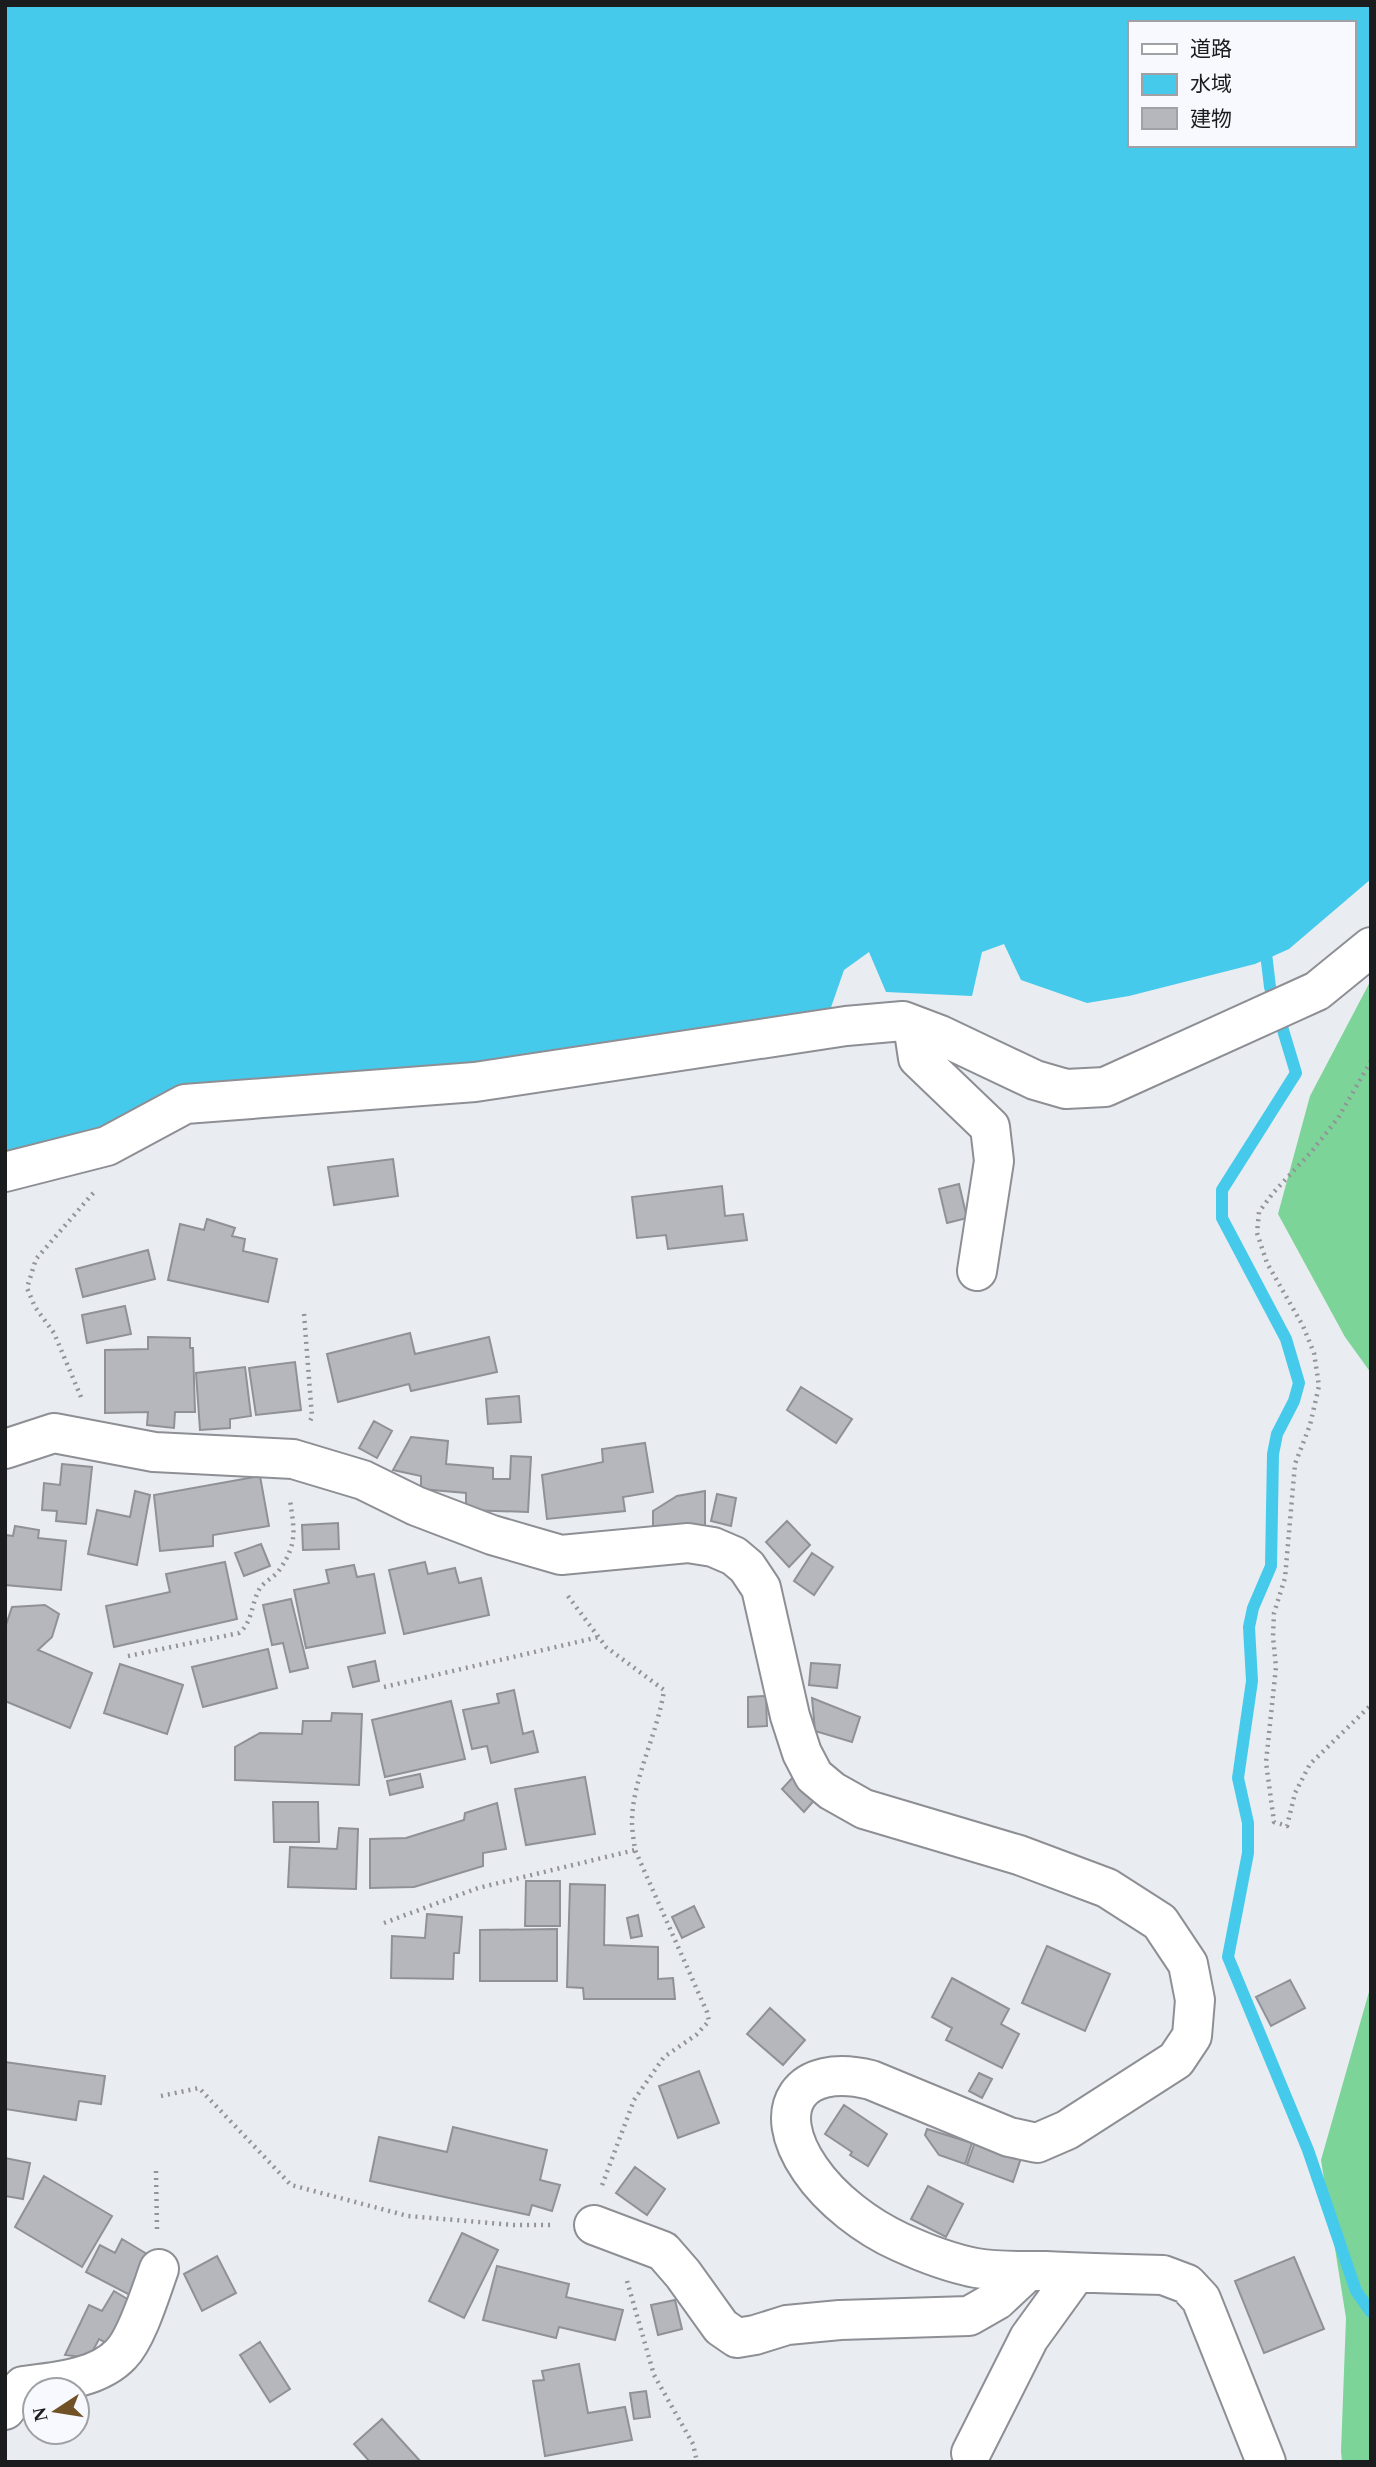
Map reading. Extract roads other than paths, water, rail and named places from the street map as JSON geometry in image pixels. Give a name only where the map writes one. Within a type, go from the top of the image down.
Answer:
[{"type":"street","points":[[5,1172],[107,1146],[186,1104],[475,1083],[846,1026],[903,1021],[940,1035],[1035,1080],[1066,1089],[1105,1087],[1317,991],[1371,947]]},
{"type":"street","points":[[913,1025],[918,1058],[990,1127],[994,1161],[977,1271]]},
{"type":"street","points":[[5,1449],[54,1433],[154,1452],[285,1458],[363,1480],[416,1506],[492,1535],[561,1555],[688,1543],[713,1547],[734,1556],[747,1566],[761,1588],[790,1716],[802,1753],[814,1776],[832,1791],[864,1809],[1019,1855],[1107,1888],[1160,1922],[1188,1964],[1195,2000],[1192,2036],[1176,2060],[1067,2130],[1037,2143],[1009,2137],[871,2080],[849,2074],[825,2076],[807,2083],[799,2091],[791,2116],[794,2136],[809,2168],[843,2205],[861,2218],[898,2241],[937,2257],[978,2268],[1163,2275],[1187,2284],[1200,2299],[1266,2462]]},
{"type":"street","points":[[594,2225],[663,2251],[721,2327],[737,2338],[755,2336],[787,2325],[840,2320],[969,2316],[997,2300],[1028,2271]]},
{"type":"street","points":[[5,2410],[23,2386],[78,2377],[106,2366],[122,2354],[142,2316],[159,2269]]},
{"type":"street","points":[[971,2453],[1029,2338],[1076,2273]]},
{"type":"water","points":[[5,5],[1371,5],[1371,879],[1289,949],[1255,964],[1129,996],[1087,1003],[1021,980],[1004,944],[982,952],[972,996],[886,992],[869,952],[844,970],[828,1016],[89,1134],[5,1152]]},
{"type":"waterway","points":[[1265,945],[1270,987],[1296,1073],[1222,1190],[1222,1218],[1286,1339],[1299,1383],[1294,1401],[1277,1434],[1273,1454],[1271,1566],[1253,1608],[1249,1627],[1252,1681],[1238,1778],[1248,1823],[1248,1853],[1228,1957],[1308,2150],[1356,2291],[1371,2312]]}]
